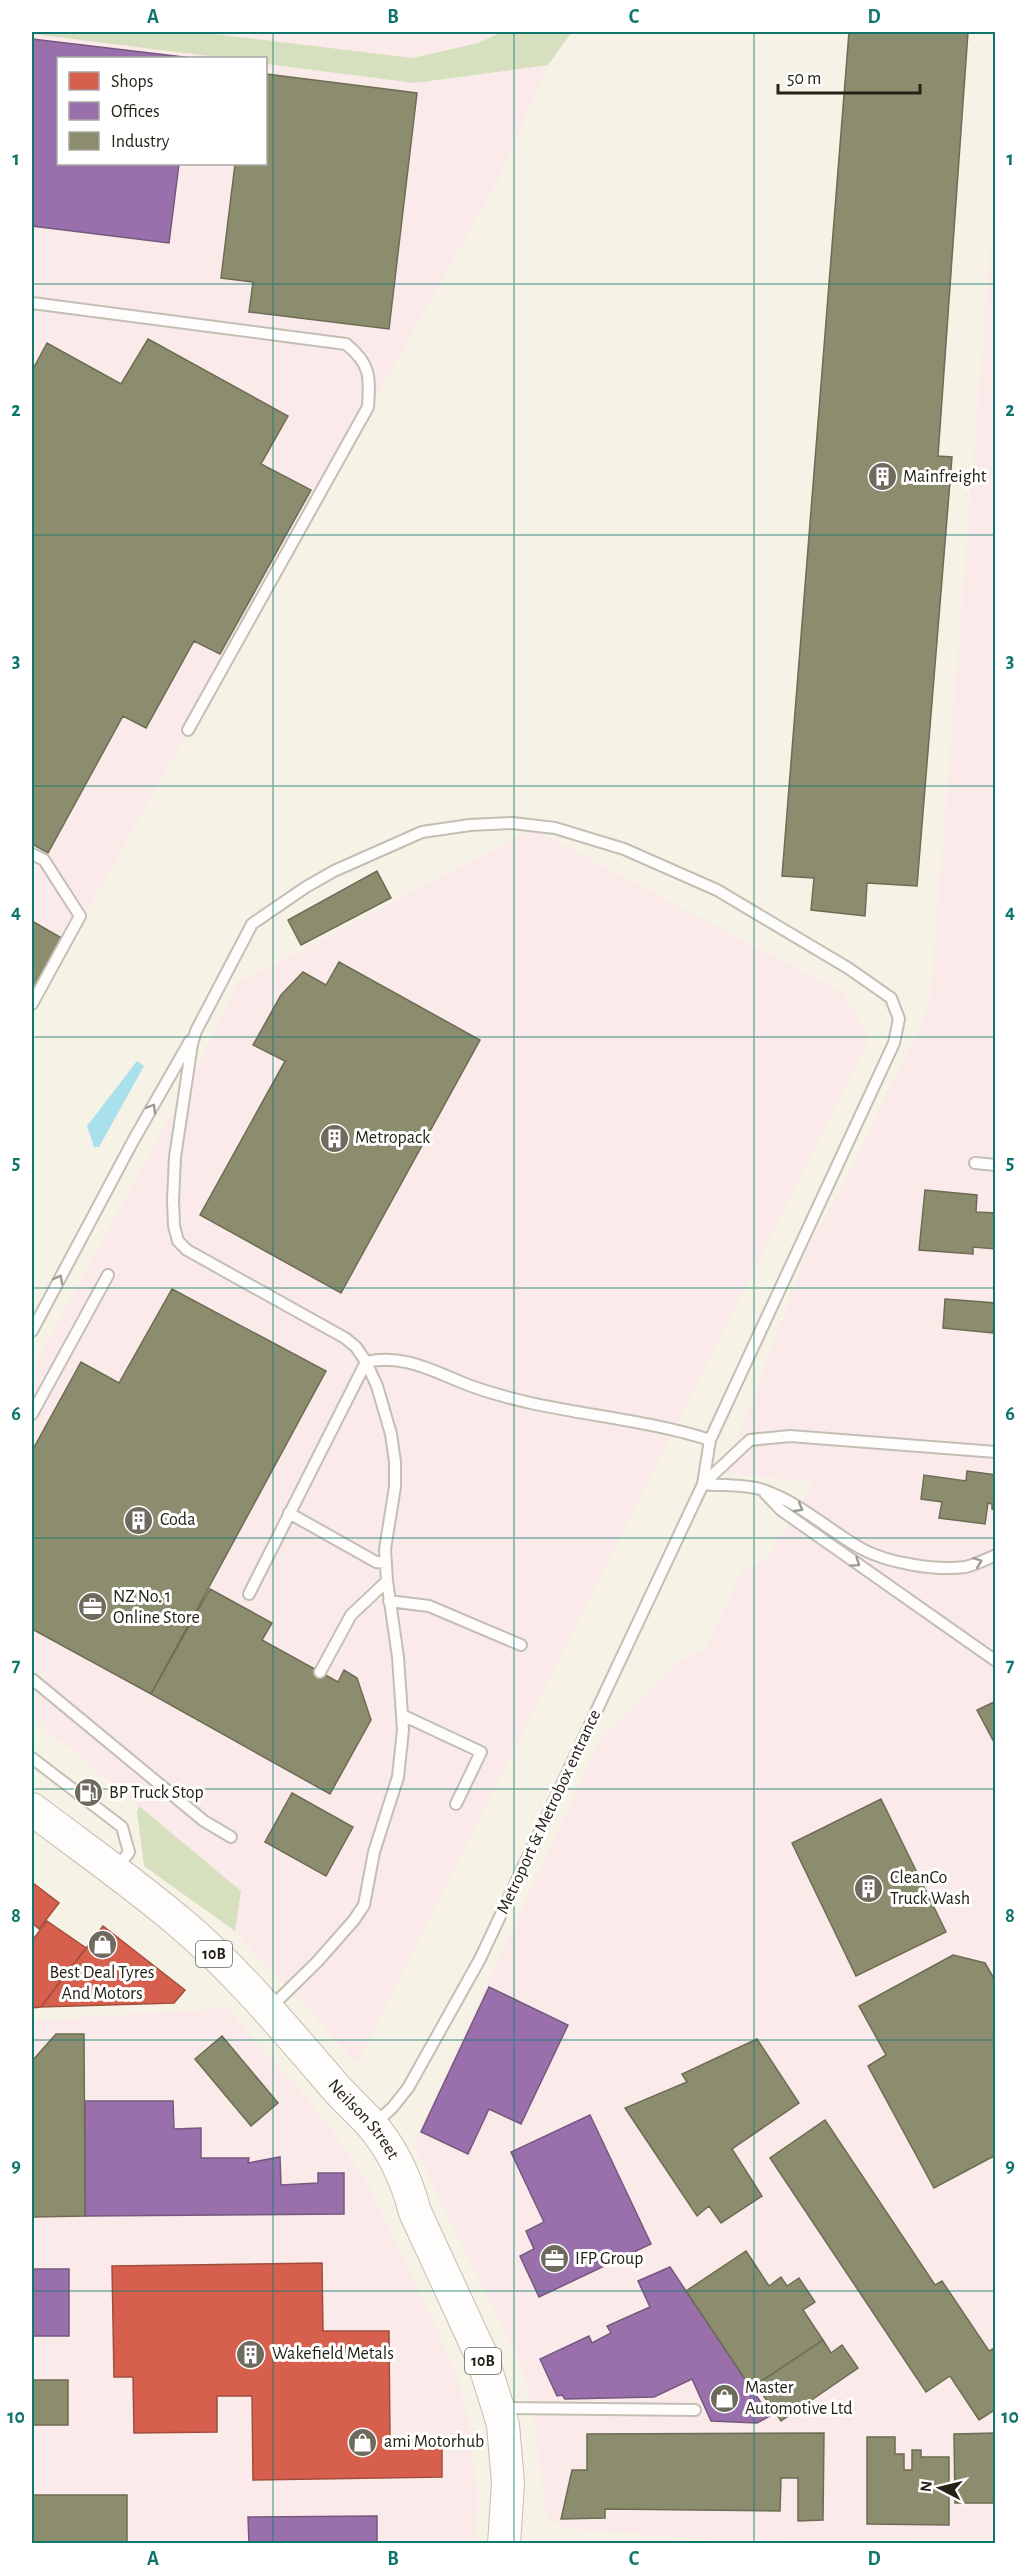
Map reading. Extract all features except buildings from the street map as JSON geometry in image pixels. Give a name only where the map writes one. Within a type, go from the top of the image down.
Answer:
[{"type":"main road","name":"Neilson Street","points":[[32,1809],[183,1925],[269,2010],[337,2089],[372,2125],[390,2151],[410,2191],[415,2212],[482,2357],[503,2425],[507,2483],[504,2544]]},
{"type":"lane","points":[[32,303],[346,344],[357,353],[367,367],[370,380],[368,407],[188,730]]},
{"type":"lane","points":[[32,1330],[250,928],[306,887],[334,871],[422,832],[470,825],[512,823],[555,828],[624,849],[717,890],[848,968],[891,998],[899,1019],[894,1042],[710,1440],[703,1484]]},
{"type":"lane","points":[[32,854],[44,860],[80,915],[32,1004]]},
{"type":"lane","points":[[199,1025],[188,1063],[175,1157],[174,1226],[178,1241],[187,1250],[345,1338],[356,1347],[366,1362],[386,1413],[395,1462],[395,1487],[385,1549],[387,1581],[398,1657],[403,1730],[398,1777],[374,1852],[364,1905],[354,1920],[317,1962],[269,2010]]},
{"type":"lane","points":[[975,1163],[996,1165]]},
{"type":"lane","points":[[32,1414],[108,1275]]},
{"type":"lane","points":[[366,1362],[387,1358],[406,1360],[472,1386],[519,1401],[662,1428],[710,1440]]},
{"type":"lane","points":[[249,1594],[366,1362]]},
{"type":"lane","points":[[703,1484],[750,1440],[790,1436],[996,1452]]},
{"type":"lane","points":[[703,1484],[760,1489],[781,1497],[823,1521],[862,1549],[897,1562],[966,1567],[996,1555]]},
{"type":"lane","name":"Metroport & Metrobox entrance","points":[[372,2125],[392,2108],[408,2088],[480,1959],[703,1484]]},
{"type":"lane","points":[[760,1489],[781,1510],[996,1661]]},
{"type":"lane","points":[[289,1513],[376,1562],[386,1563]]},
{"type":"lane","points":[[320,1672],[351,1615],[387,1581]]},
{"type":"lane","points":[[390,1601],[429,1606],[521,1645]]},
{"type":"lane","points":[[32,1679],[204,1821],[231,1837]]},
{"type":"lane","points":[[402,1715],[482,1752],[456,1804]]},
{"type":"lane","points":[[32,1758],[122,1827],[129,1852],[115,1872]]},
{"type":"lane","points":[[498,2408],[695,2410]]},
{"type":"shaded area","points":[[199,32],[502,32],[478,43],[413,58]]},
{"type":"shaded area","points":[[32,34],[217,57],[57,57],[57,165],[267,165],[267,64],[415,83],[548,65],[497,182],[32,1009]]},
{"type":"shaded area","points":[[995,192],[995,2539],[717,2540],[563,2528],[546,2515],[537,2438],[523,2369],[413,2145],[601,1737],[677,1661],[705,1650],[742,1571],[767,1559],[813,1482],[722,1473],[744,1424],[807,1250],[849,1174],[930,1004]]},
{"type":"shaded area","points":[[533,829],[843,993],[870,1038],[357,2063],[235,1931],[241,1891],[32,1717],[32,1370],[199,1064],[237,984]]},
{"type":"shaded area","points":[[226,2008],[322,2116],[345,2149],[368,2184],[437,2329],[458,2380],[469,2423],[478,2498],[475,2543],[32,2544],[32,2021]]},
{"type":"green space","points":[[32,32],[199,32],[413,58],[478,43],[502,32],[572,32],[548,65],[415,83],[267,64],[267,57],[217,57],[32,34]]},
{"type":"green space","points":[[139,1806],[241,1891],[235,1931],[144,1866],[137,1812]]},
{"type":"water","points":[[137,1061],[144,1066],[99,1147],[94,1147],[87,1126]]},
{"type":"place","name":"Mainfreight","points":[[882,477]]},
{"type":"place","name":"Metropack","points":[[334,1138]]},
{"type":"place","name":"Coda","points":[[139,1520]]},
{"type":"place","name":"NZ No. 1 Online Store","points":[[92,1607]]},
{"type":"place","name":"BP Truck Stop","points":[[88,1793]]},
{"type":"place","name":"CleanCo Truck Wash","points":[[869,1888]]},
{"type":"place","name":"Best Deal Tyres And Motors","points":[[102,1944]]},
{"type":"place","name":"IFP Group","points":[[554,2259]]},
{"type":"place","name":"Wakefield Metals","points":[[251,2354]]},
{"type":"place","name":"Master Automotive Ltd","points":[[724,2398]]},
{"type":"place","name":"ami Motorhub","points":[[363,2442]]}]
